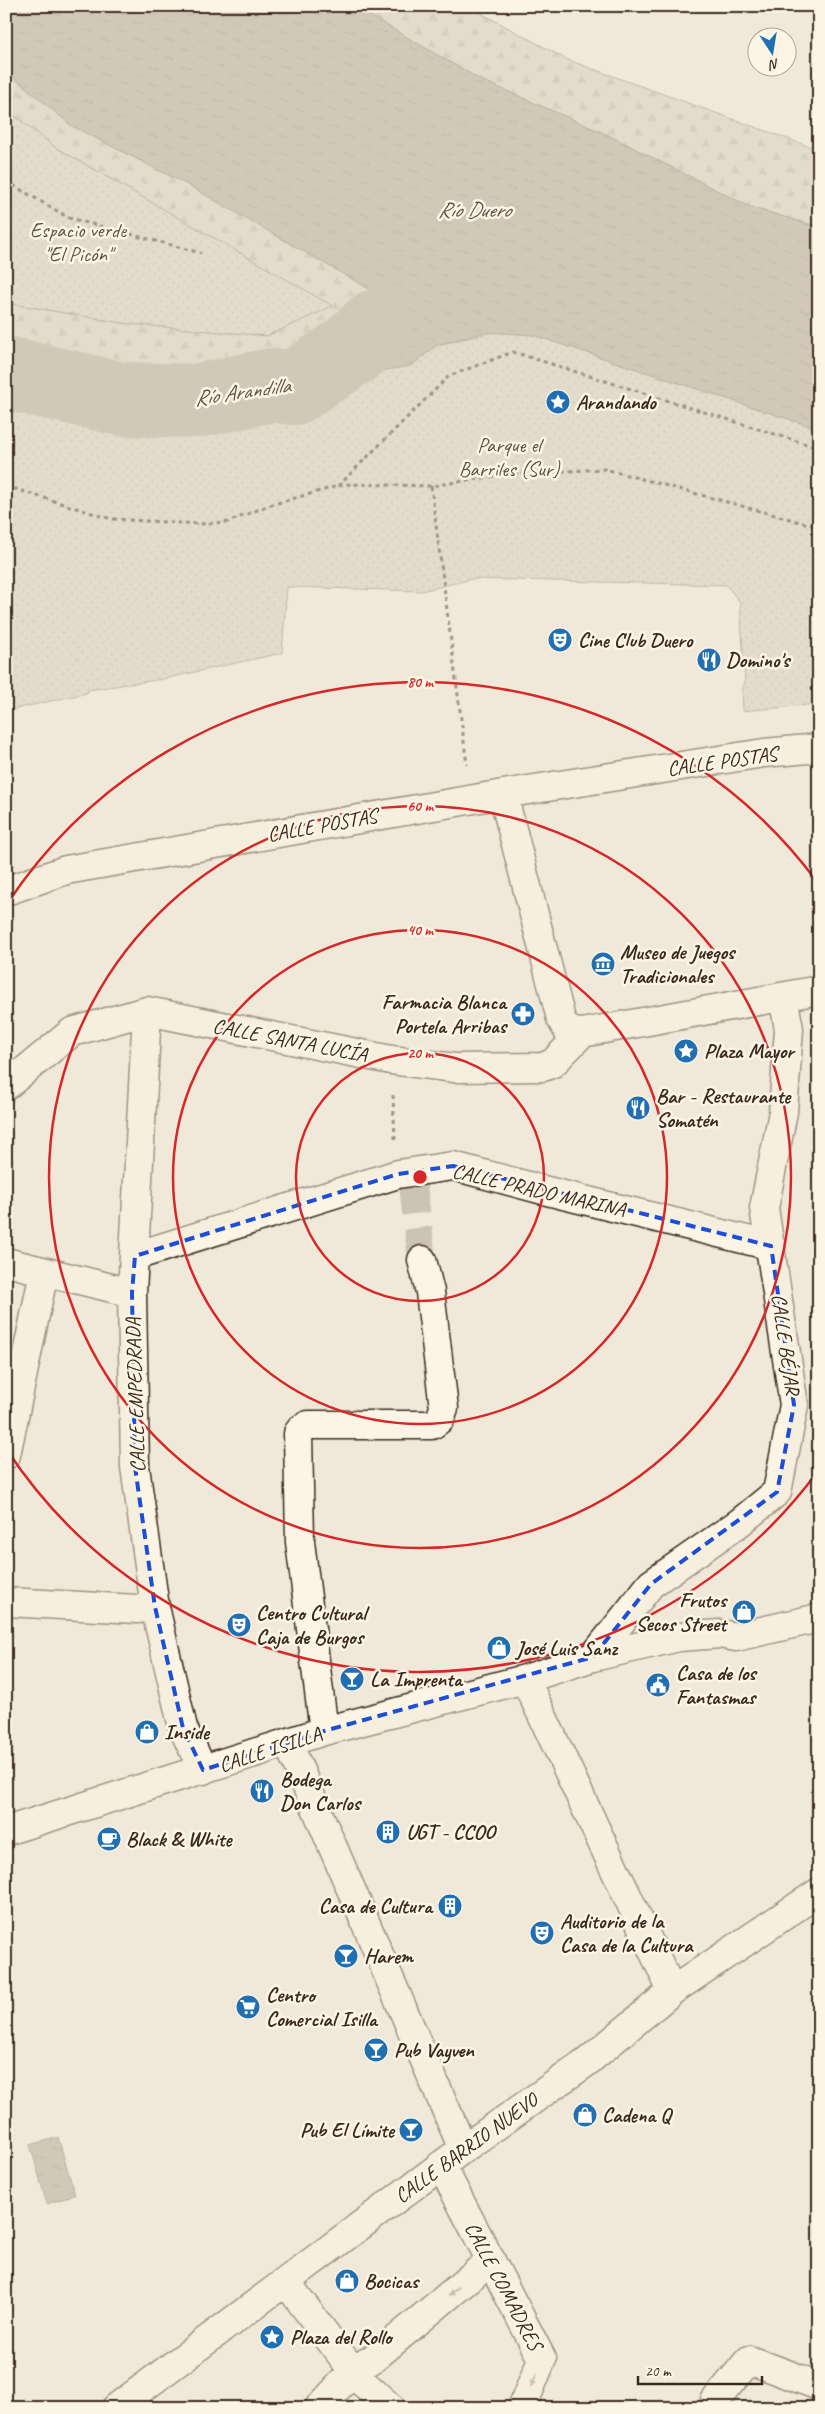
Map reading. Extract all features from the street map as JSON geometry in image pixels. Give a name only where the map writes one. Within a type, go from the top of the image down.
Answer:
[{"type":"street","name":"CALLE POSTAS","points":[[6,891],[66,870],[503,794],[764,753],[819,748]]},
{"type":"street","points":[[503,794],[562,1020],[568,1032],[582,1033],[819,990]]},
{"type":"street","name":"CALLE BÉJAR","points":[[593,1657],[651,1584],[708,1543],[740,1523],[777,1492],[794,1405],[764,1208],[783,1112],[789,1029],[784,997]]},
{"type":"street","name":"CALLE SANTA LUCÍA","points":[[6,1086],[72,1032],[147,1011],[391,1060],[455,1068],[543,1067],[553,1063],[582,1033]]},
{"type":"street","name":"CALLE EMPEDRADA","points":[[147,1011],[132,1293],[135,1467],[155,1607],[183,1728],[203,1770]]},
{"type":"street","name":"CALLE PRADO MARINA","points":[[135,1256],[453,1166],[771,1246]]},
{"type":"street","points":[[324,1731],[300,1542],[298,1434],[301,1429],[308,1425],[432,1425],[440,1419],[444,1408],[430,1292],[422,1260]]},
{"type":"street","points":[[6,1262],[132,1293]]},
{"type":"street","points":[[6,1455],[44,1272]]},
{"type":"street","points":[[6,1602],[137,1609],[155,1607]]},
{"type":"street","name":"CALLE ISILLA","points":[[6,1831],[324,1731],[531,1677],[593,1657],[679,1638],[720,1634],[736,1636],[819,1618]]},
{"type":"street","points":[[531,1677],[672,1991]]},
{"type":"street","points":[[288,1743],[463,2149]]},
{"type":"street","name":"CALLE BARRIO NUEVO","points":[[116,2408],[463,2149],[587,2062],[672,1991],[819,1892]]},
{"type":"street","name":"CALLE COMADRES","points":[[441,2166],[542,2359],[522,2408]]},
{"type":"street","points":[[319,2408],[353,2371],[374,2358],[491,2260]]},
{"type":"street","points":[[286,2282],[353,2371],[391,2408]]},
{"type":"street","points":[[715,2401],[749,2360],[819,2386]]},
{"type":"path","points":[[6,181],[70,218],[201,253]]},
{"type":"path","points":[[338,486],[449,376],[513,352],[819,448]]},
{"type":"path","points":[[6,486],[111,519],[200,524],[228,522],[267,506],[344,484],[431,486],[509,474],[605,469],[819,527]]},
{"type":"path","points":[[431,486],[443,566],[467,768]]},
{"type":"path","points":[[391,1060],[405,1180]]},
{"type":"highlighted area","points":[[453,1166],[771,1246],[794,1405],[777,1492],[651,1584],[593,1657],[324,1731],[203,1770],[183,1728],[155,1607],[135,1467],[132,1293],[135,1256],[398,1174]]},
{"type":"green space","points":[[353,6],[468,6],[568,60],[819,150],[819,227],[750,207],[608,135],[479,79]]},
{"type":"green space","points":[[6,71],[72,126],[188,185],[398,305],[299,368],[294,388],[272,385],[196,401],[122,399],[6,373],[6,303],[128,324],[267,336],[333,306],[55,147],[6,109]]},
{"type":"green space","name":"Espacio verde \"El Picón\"","points":[[6,109],[55,147],[334,306],[267,336],[128,324],[6,303]]},
{"type":"green space","name":"Parque el Barriles (Sur)","points":[[494,332],[533,335],[819,429],[819,704],[743,711],[742,690],[745,682],[740,602],[726,585],[472,579],[422,591],[287,587],[282,653],[163,679],[88,690],[87,693],[6,711],[6,372],[105,395],[219,397],[294,388],[412,365],[437,345]]},
{"type":"water","name":"Río Duero","points":[[6,6],[353,6],[479,79],[608,135],[750,207],[819,227],[819,429],[533,335],[487,332],[437,345],[412,365],[294,388],[299,368],[397,305],[188,185],[72,126],[6,71]]},
{"type":"water","points":[[58,2137],[75,2195],[47,2204],[30,2145]]},
{"type":"waterway","name":"Río Arandilla","points":[[6,373],[122,399],[196,401],[272,385],[294,388],[350,351],[376,326]]},
{"type":"tunnel","points":[[413,1186],[422,1260]]},
{"type":"place","name":"Arandando","points":[[558,402]]},
{"type":"place","name":"Cine Club Duero","points":[[560,640]]},
{"type":"place","name":"Domino's","points":[[709,660]]},
{"type":"place","name":"Museo de Juegos Tradicionales","points":[[603,964]]},
{"type":"place","name":"Farmacia Blanca Portela Arribas","points":[[523,1014]]},
{"type":"place","name":"Plaza Mayor","points":[[686,1051]]},
{"type":"place","name":"Bar - Restaurante Somatén","points":[[638,1108]]},
{"type":"place","name":"Frutos Secos Street","points":[[744,1612]]},
{"type":"place","name":"Centro Cultural Caja de Burgos","points":[[239,1625]]},
{"type":"place","name":"José Luis Sanz","points":[[499,1648]]},
{"type":"place","name":"La Imprenta","points":[[352,1679]]},
{"type":"place","name":"Casa de los Fantasmas","points":[[658,1685]]},
{"type":"place","name":"Inside","points":[[147,1732]]},
{"type":"place","name":"Bodega Don Carlos","points":[[262,1791]]},
{"type":"place","name":"UGT - CCOO","points":[[388,1832]]},
{"type":"place","name":"Black & White","points":[[109,1839]]},
{"type":"place","name":"Casa de Cultura","points":[[450,1906]]},
{"type":"place","name":"Auditorio de la Casa de la Cultura","points":[[542,1933]]},
{"type":"place","name":"Harem","points":[[346,1956]]},
{"type":"place","name":"Centro Comercial Isilla","points":[[248,2007]]},
{"type":"place","name":"Pub Vayven","points":[[376,2050]]},
{"type":"place","name":"Cadena Q","points":[[585,2115]]},
{"type":"place","name":"Pub El Límite","points":[[411,2130]]},
{"type":"place","name":"Bocicas","points":[[347,2281]]},
{"type":"place","name":"Plaza del Rollo","points":[[272,2337]]}]
